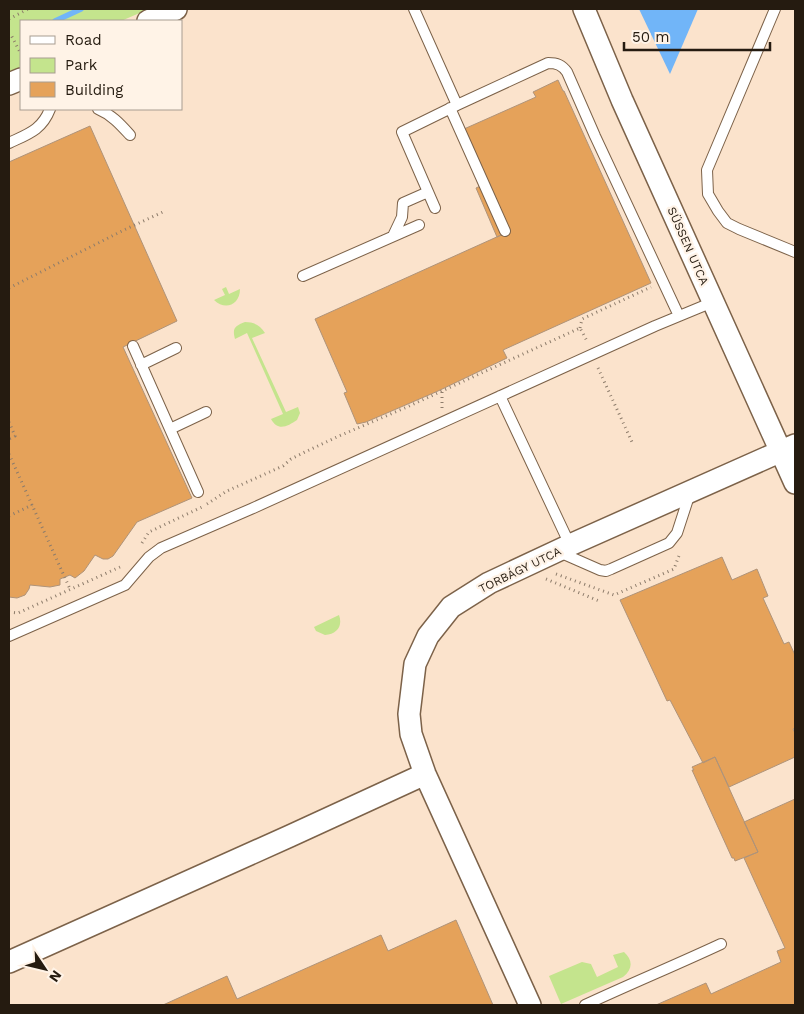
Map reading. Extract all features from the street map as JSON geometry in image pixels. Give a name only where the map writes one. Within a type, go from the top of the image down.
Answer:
[{"type":"street","points":[[150,20],[176,9]]},
{"type":"street","name":"SÜSSEN UTCA","points":[[584,9],[622,100],[713,302],[788,448],[795,483]]},
{"type":"street","name":"TORBÁGY UTCA","points":[[530,1005],[426,774],[411,734],[409,714],[415,664],[428,636],[451,607],[489,584],[564,548],[788,448]]},
{"type":"street","points":[[9,962],[426,774]]},
{"type":"lane","points":[[414,9],[504,231]]},
{"type":"lane","points":[[775,9],[707,170],[708,194],[727,223],[795,252]]},
{"type":"lane","points":[[435,208],[402,132],[548,63],[556,62],[567,72],[679,316]]},
{"type":"lane","points":[[9,143],[38,128],[45,120],[50,110]]},
{"type":"lane","points":[[101,110],[117,120],[130,134]]},
{"type":"lane","points":[[393,236],[402,217],[403,203],[428,192]]},
{"type":"lane","points":[[303,276],[419,224]]},
{"type":"lane","points":[[9,636],[125,585],[149,557],[161,548],[592,354],[713,302]]},
{"type":"lane","points":[[133,346],[198,492]]},
{"type":"lane","points":[[141,365],[176,348]]},
{"type":"lane","points":[[500,396],[564,548],[600,570],[611,570],[669,543],[677,533],[690,492]]},
{"type":"lane","points":[[170,429],[206,412]]},
{"type":"lane","points":[[585,1005],[721,944]]},
{"type":"path","points":[[9,19],[28,9]]},
{"type":"path","points":[[9,33],[20,52]]},
{"type":"path","points":[[9,288],[165,211]]},
{"type":"path","points":[[632,442],[580,328],[582,319],[663,282]]},
{"type":"path","points":[[302,453],[580,328]]},
{"type":"path","points":[[9,422],[15,436],[9,438]]},
{"type":"path","points":[[9,454],[70,589]]},
{"type":"path","points":[[9,516],[32,505]]},
{"type":"path","points":[[545,579],[599,601]]},
{"type":"green space","points":[[9,9],[149,9],[123,20],[20,20],[20,68],[9,73]]},
{"type":"green space","points":[[226,287],[229,294],[240,289],[235,302],[227,306],[214,300],[225,295],[222,289]]},
{"type":"green space","points":[[245,322],[256,324],[265,333],[252,338],[286,412],[298,407],[300,413],[297,420],[287,426],[280,427],[271,419],[283,414],[247,333],[235,339],[235,328]]},
{"type":"green space","points":[[339,615],[340,623],[336,631],[325,635],[316,631],[314,627]]},
{"type":"green space","points":[[624,952],[629,958],[631,965],[629,971],[623,977],[561,1004],[549,976],[582,962],[591,964],[597,977],[618,967],[613,955]]},
{"type":"water","points":[[639,9],[698,9],[670,74]]},
{"type":"building","points":[[558,80],[651,283],[503,350],[507,358],[438,391],[366,422],[357,424],[344,393],[347,392],[315,319],[510,231],[464,129],[536,97],[533,92]]},
{"type":"building","points":[[90,126],[177,321],[123,347],[192,498],[137,522],[113,556],[103,559],[95,555],[84,571],[75,578],[70,575],[60,579],[60,585],[50,587],[30,585],[25,595],[17,598],[9,597],[9,162]]},
{"type":"building","points":[[489,182],[510,231],[497,237],[476,188]]},
{"type":"building","points":[[722,557],[732,580],[757,569],[768,596],[763,598],[784,644],[789,642],[795,655],[795,728],[793,729],[795,733],[795,757],[729,787],[715,757],[703,763],[670,700],[667,701],[620,600]]},
{"type":"building","points":[[715,757],[758,852],[735,861],[692,770],[694,770],[692,767]]},
{"type":"building","points":[[795,799],[795,1005],[656,1005],[706,983],[711,994],[781,962],[777,951],[785,948],[744,858],[758,852],[744,822]]},
{"type":"building","points":[[456,920],[493,1005],[163,1005],[227,976],[237,999],[381,935],[388,951]]},
{"type":"waterway","points":[[57,20],[81,9]]}]
